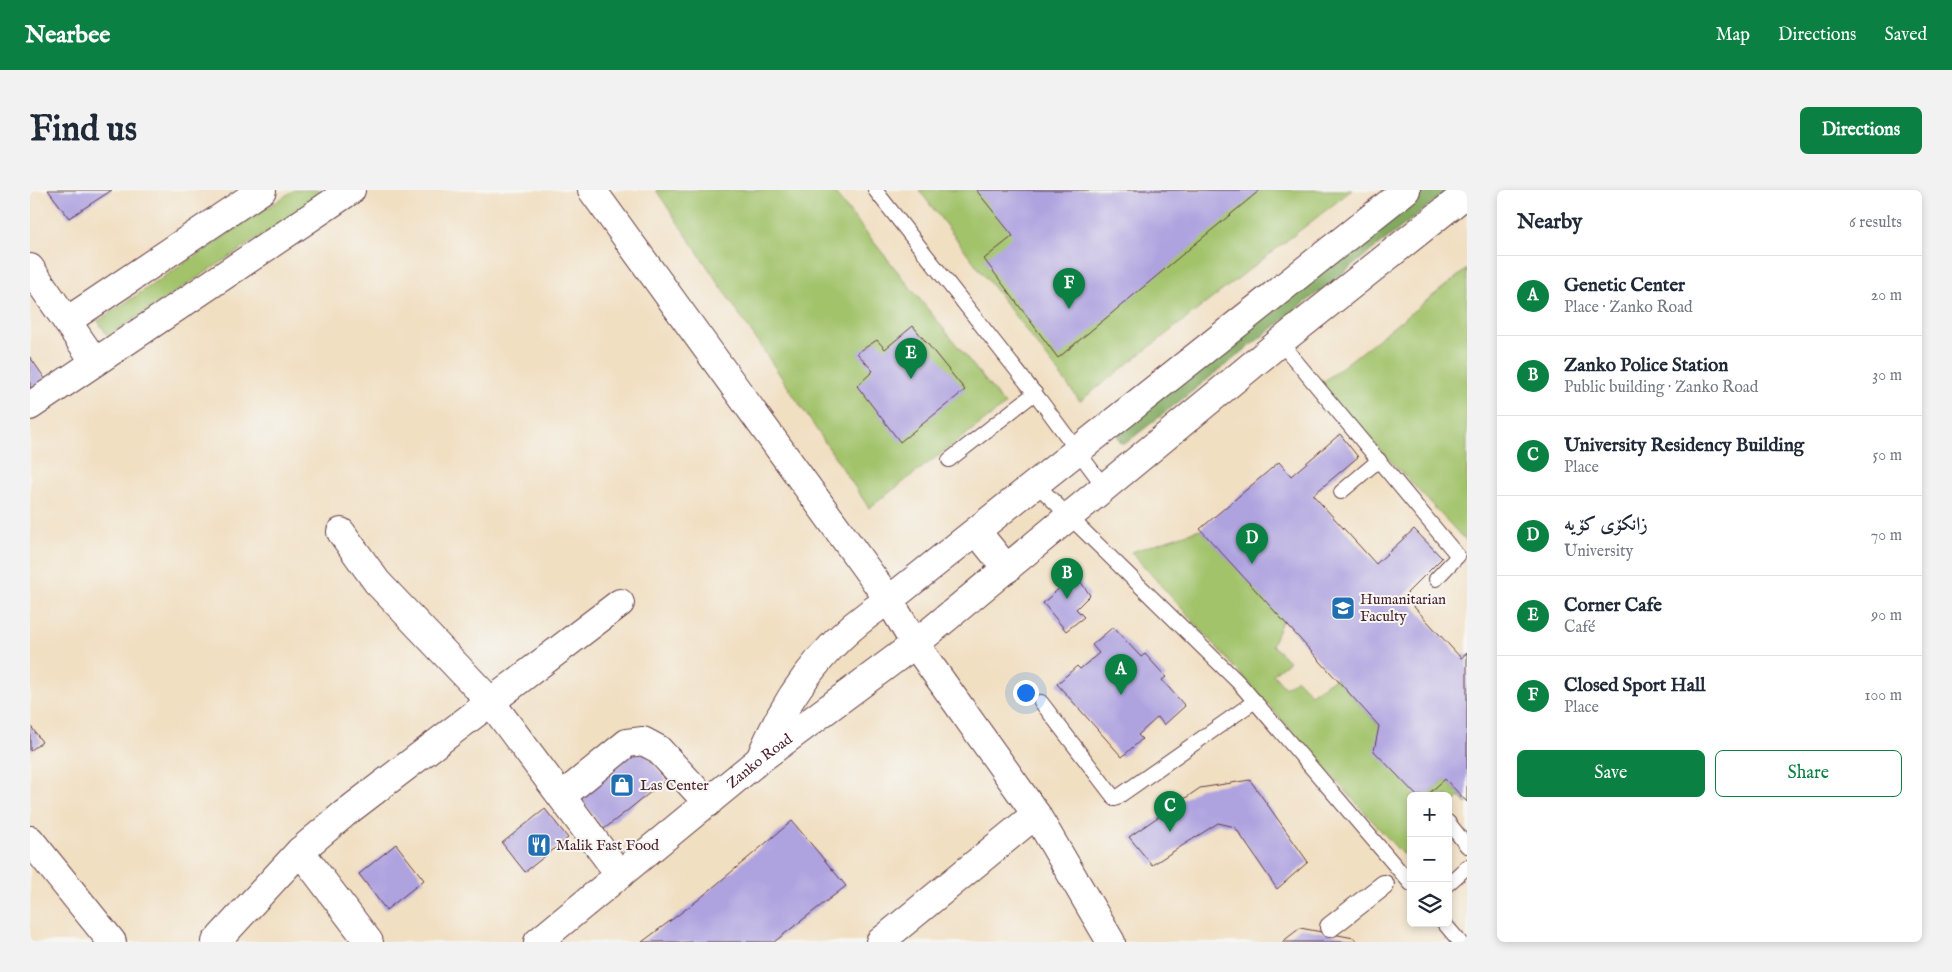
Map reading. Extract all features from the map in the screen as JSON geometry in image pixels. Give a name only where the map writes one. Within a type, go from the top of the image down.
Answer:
[{"type":"street","points":[[67,321],[262,190]]},
{"type":"street","points":[[30,406],[351,190]]},
{"type":"street","points":[[592,190],[889,600],[916,644],[1036,814],[1112,942]]},
{"type":"street","points":[[760,760],[786,705],[822,656],[866,615],[889,600],[977,532],[1406,190]]},
{"type":"street","name":"Zanko Road","points":[[538,942],[760,760],[916,644],[1280,342],[1467,193]]},
{"type":"street","points":[[30,268],[95,362]]},
{"type":"street","points":[[341,532],[377,582],[490,701],[620,875]]},
{"type":"street","points":[[977,532],[1007,569]]},
{"type":"street","points":[[216,942],[300,851],[344,814],[620,603]]},
{"type":"street","points":[[562,796],[627,743],[643,741],[658,749],[708,803]]},
{"type":"street","points":[[880,942],[1036,814]]},
{"type":"street","points":[[30,840],[112,942]]},
{"type":"street","points":[[300,851],[369,942]]},
{"type":"street","points":[[1330,927],[1384,885]]},
{"type":"lane","points":[[875,190],[1035,393],[1105,488]]},
{"type":"lane","points":[[1280,342],[1458,556],[1436,579]]},
{"type":"lane","points":[[949,460],[1035,393]]},
{"type":"lane","points":[[1341,492],[1379,460]]},
{"type":"lane","points":[[1036,484],[1068,518],[1255,701],[1409,882]]},
{"type":"lane","points":[[1040,702],[1114,799],[1255,701]]},
{"type":"lane","points":[[1452,827],[1467,846]]},
{"type":"lane","points":[[1450,882],[1467,867]]},
{"type":"lane","points":[[1447,927],[1460,942]]},
{"type":"green space","points":[[294,190],[332,190],[108,336],[98,321]]},
{"type":"green space","points":[[656,190],[832,190],[1005,405],[869,508]]},
{"type":"green space","points":[[919,190],[1352,190],[1080,401]]},
{"type":"green space","points":[[1423,190],[1449,190],[1126,443],[1121,443],[1115,431]]},
{"type":"green space","points":[[1467,269],[1467,542],[1319,385]]},
{"type":"green space","points":[[1200,529],[1283,619],[1272,645],[1289,661],[1273,674],[1285,688],[1297,679],[1311,694],[1335,678],[1379,726],[1415,792],[1407,792],[1407,851],[1403,855],[1131,552]]},
{"type":"green space","points":[[1445,779],[1467,804],[1460,797],[1452,805],[1452,792],[1430,792]]},
{"type":"building","points":[[48,190],[112,190],[69,218]]},
{"type":"building","points":[[976,190],[1260,190],[1058,358],[984,259],[1013,236]]},
{"type":"building","points":[[913,326],[965,390],[900,442],[857,386],[873,371],[857,353],[877,340],[885,349]]},
{"type":"building","points":[[30,357],[48,383],[30,395]]},
{"type":"building","name":"Humanitarian Faculty","points":[[1340,434],[1358,457],[1313,495],[1376,564],[1414,529],[1442,558],[1404,596],[1461,658],[1467,653],[1467,802],[1445,779],[1430,792],[1413,792],[1374,751],[1379,726],[1200,529],[1279,462],[1291,476]]},
{"type":"building","points":[[1075,574],[1090,595],[1076,609],[1084,617],[1066,631],[1043,603]]},
{"type":"building","points":[[1113,627],[1141,657],[1145,654],[1166,677],[1162,680],[1185,706],[1164,725],[1158,717],[1138,735],[1142,739],[1122,757],[1057,684],[1077,666],[1080,669],[1099,653],[1092,645]]},
{"type":"building","points":[[30,725],[42,742],[30,751]]},
{"type":"building","points":[[638,744],[666,780],[604,829],[576,793]]},
{"type":"building","points":[[1250,780],[1308,862],[1277,889],[1235,827],[1218,823],[1152,865],[1129,837],[1200,788]]},
{"type":"building","points":[[545,809],[568,838],[525,872],[502,843]]},
{"type":"building","points":[[792,821],[846,886],[774,942],[642,942],[698,900]]},
{"type":"building","points":[[396,844],[424,880],[386,910],[359,874]]},
{"type":"building","points":[[1300,928],[1354,938],[1357,942],[1282,942]]},
{"type":"place","name":"Closed Sport Hall","points":[[1069,309]]},
{"type":"place","name":"Corner Cafe","points":[[911,379]]},
{"type":"place","name":"زانکۆی کۆیە","points":[[1252,564]]},
{"type":"place","name":"Zanko Police Station","points":[[1067,599]]},
{"type":"place","name":"Humanitarian Faculty","points":[[1343,608]]},
{"type":"place","name":"Genetic Center","points":[[1121,695]]},
{"type":"place","name":"Las Center","points":[[622,785]]},
{"type":"place","name":"University Residency Building","points":[[1170,832]]},
{"type":"place","name":"Malik Fast Food","points":[[539,845]]}]
